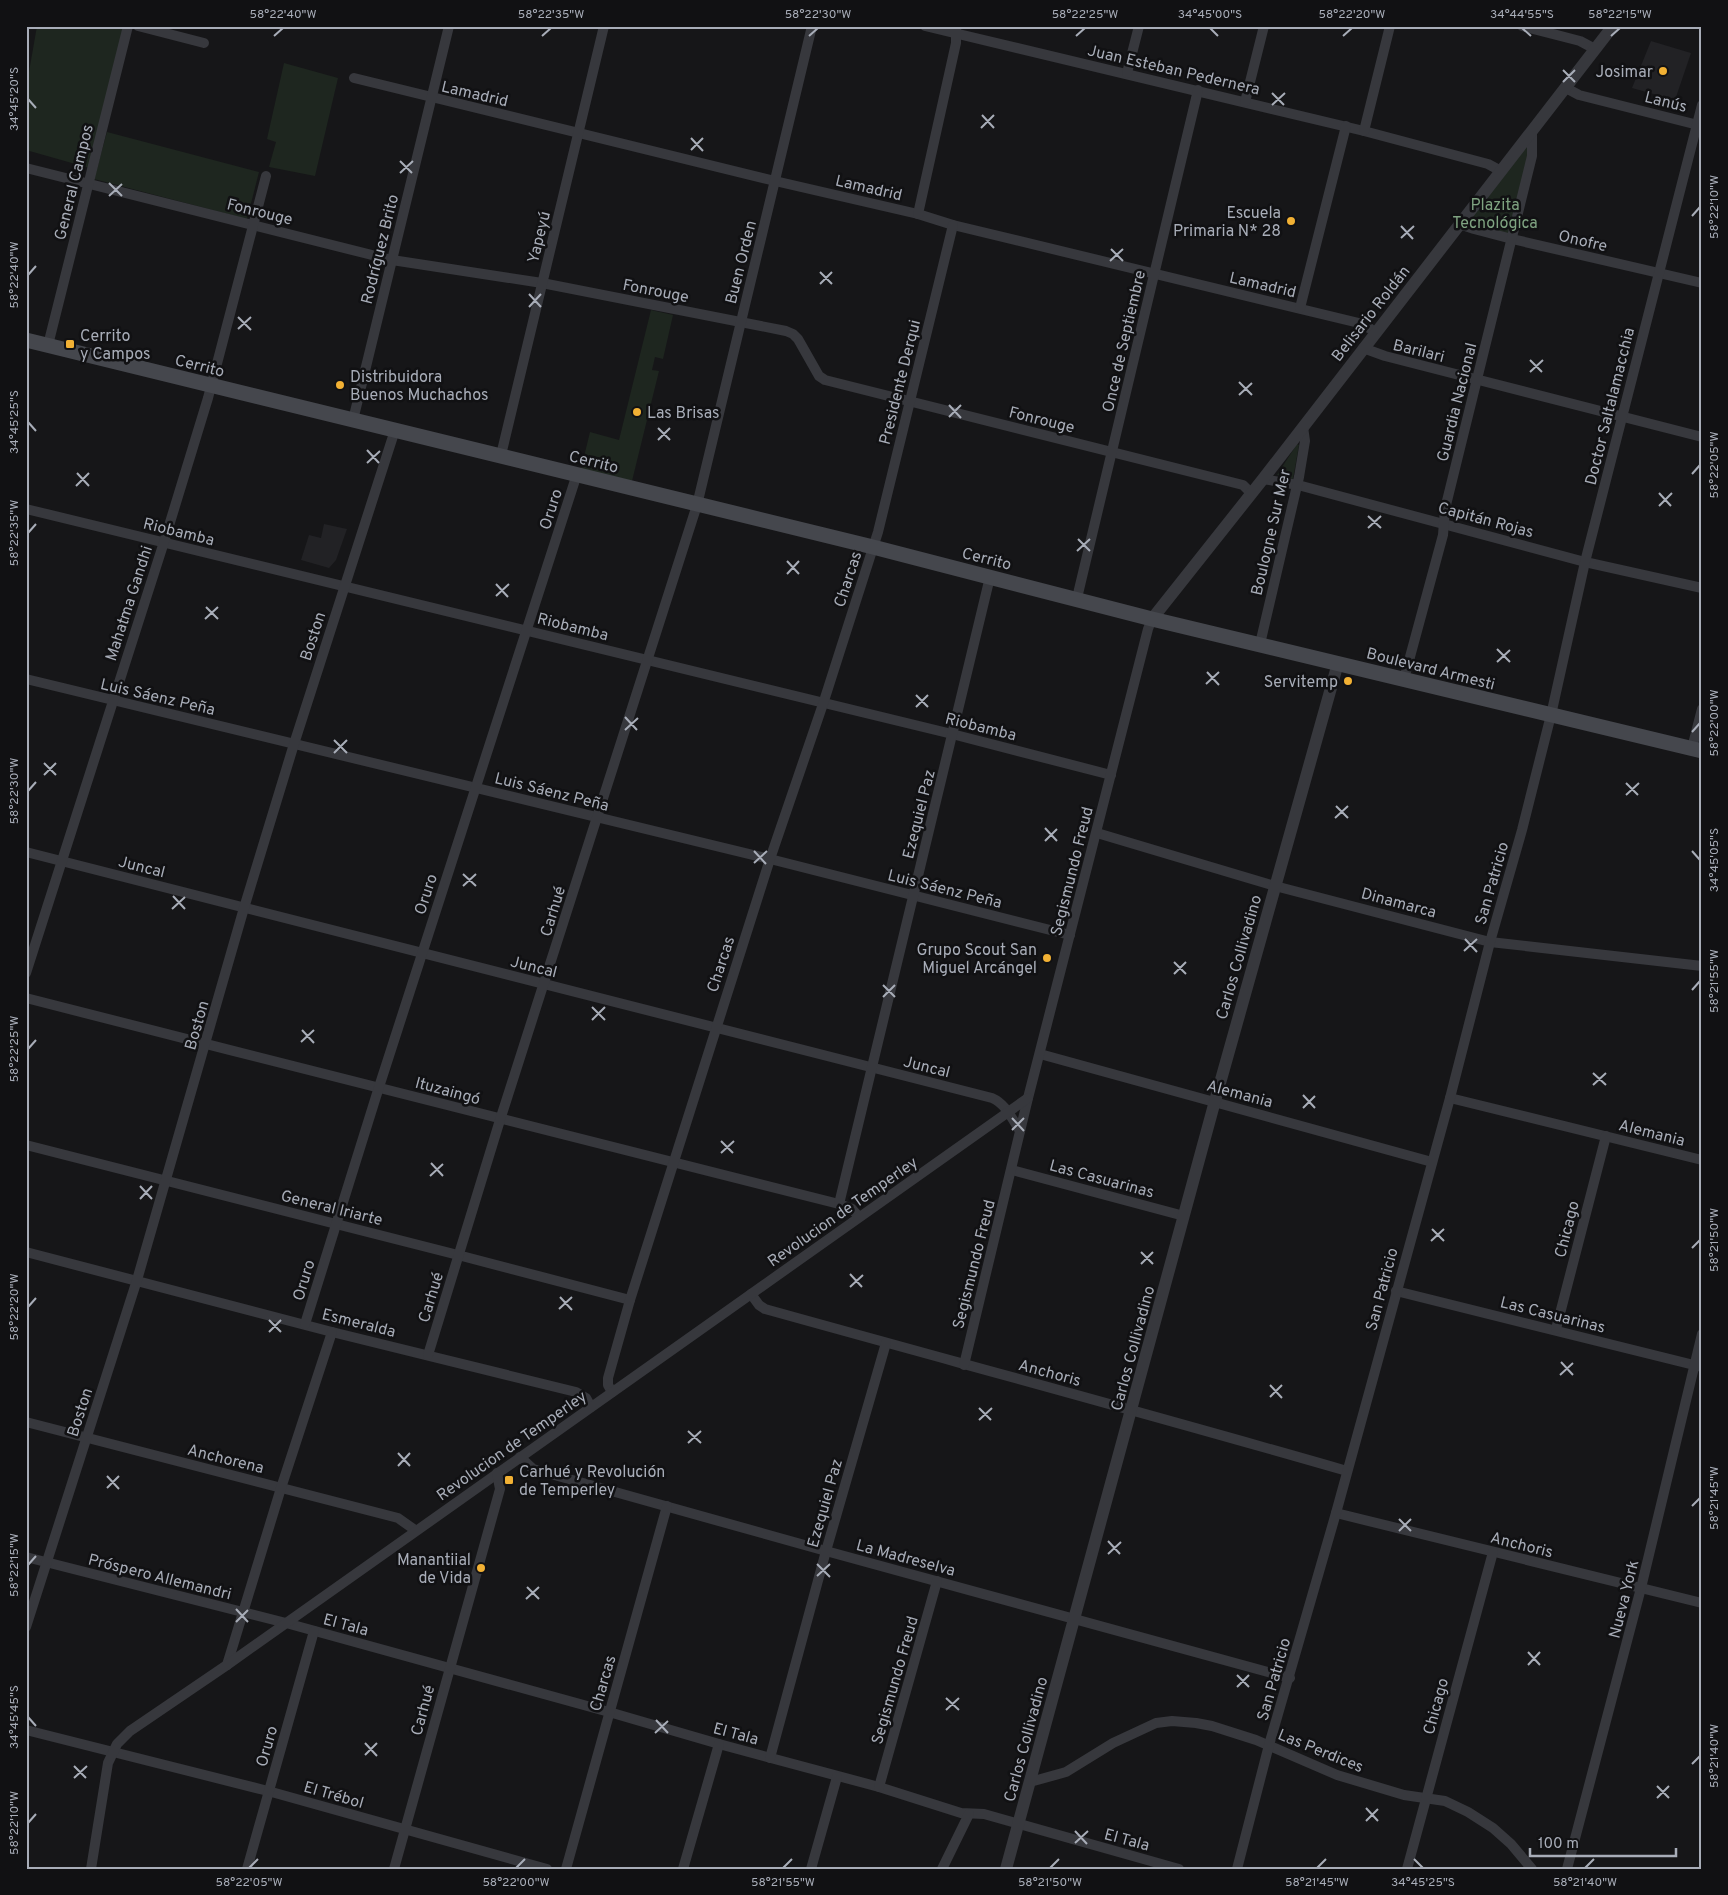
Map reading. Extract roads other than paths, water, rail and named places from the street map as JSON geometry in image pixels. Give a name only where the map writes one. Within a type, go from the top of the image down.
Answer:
[{"type":"main road","name":"Cerrito","points":[[26,340],[873,547],[1077,598],[1152,619]]},
{"type":"main road","name":"Boulevard Armesti","points":[[1152,619],[1697,749]]},
{"type":"street","name":"General Campos","points":[[48,345],[128,26]]},
{"type":"street","points":[[138,26],[204,43]]},
{"type":"street","name":"Rodríguez Brito","points":[[353,420],[449,26]]},
{"type":"street","name":"Yapeyú","points":[[501,455],[604,26]]},
{"type":"street","name":"Buen Orden","points":[[698,505],[740,322],[776,181],[812,26]]},
{"type":"street","name":"Juan Esteban Pedernera","points":[[925,26],[956,30],[1346,126],[1488,164],[1501,171]]},
{"type":"street","points":[[1127,73],[1139,26]]},
{"type":"street","points":[[1245,102],[1264,26]]},
{"type":"street","points":[[1364,131],[1390,26]]},
{"type":"street","points":[[1522,26],[1580,40],[1596,49]]},
{"type":"street","name":"Belisario Roldán","points":[[1152,619],[1263,479],[1613,26]]},
{"type":"street","points":[[918,214],[956,43],[956,30]]},
{"type":"street","name":"Lamadrid","points":[[354,78],[1300,308],[1363,324],[1375,332]]},
{"type":"street","name":"Lanús","points":[[1566,88],[1579,95],[1699,125]]},
{"type":"street","name":"Once de Septiembre","points":[[1077,598],[1198,90]]},
{"type":"street","name":"Doctor Saltalamacchia","points":[[1550,715],[1585,562],[1699,125],[1702,105]]},
{"type":"street","points":[[1300,308],[1346,126]]},
{"type":"street","name":"Guardia Nacional","points":[[1404,679],[1443,535],[1445,509],[1532,156],[1532,131]]},
{"type":"street","name":"Fonrouge","points":[[26,168],[88,182],[392,260],[542,283],[786,331],[794,334],[798,339],[819,376],[825,380],[1243,485],[1251,493]]},
{"type":"street","name":"Mahatma Gandhi","points":[[26,973],[164,542],[211,385],[266,176]]},
{"type":"street","name":"Onofre","points":[[1459,224],[1512,239],[1702,283]]},
{"type":"street","name":"Presidente Derqui","points":[[873,547],[953,225]]},
{"type":"street","name":"Barilari","points":[[1363,348],[1385,356],[1702,437]]},
{"type":"street","name":"Boulogne Sur Mer","points":[[1260,644],[1298,485],[1305,440],[1302,427]]},
{"type":"street","name":"Boston","points":[[26,1627],[137,1280],[244,908],[294,744],[395,430]]},
{"type":"street","name":"Oruro","points":[[305,1324],[379,1087],[577,474]]},
{"type":"street","name":"Capitán Rojas","points":[[1263,479],[1298,485],[1585,562],[1702,588]]},
{"type":"street","name":"Carhué","points":[[428,1355],[500,1120],[698,505]]},
{"type":"street","name":"Riobamba","points":[[26,509],[952,734],[1111,775]]},
{"type":"street","name":"Charcas","points":[[612,1392],[608,1385],[608,1378],[630,1300],[770,859],[823,704],[873,547]]},
{"type":"street","name":"Ezequiel Paz","points":[[839,1204],[990,577]]},
{"type":"street","name":"Segismundo Freud","points":[[964,1365],[1028,1098],[1152,619]]},
{"type":"street","name":"Carlos Collivadino","points":[[1006,1869],[1215,1101],[1338,663]]},
{"type":"street","name":"Luis Sáenz Peña","points":[[26,679],[770,859],[1070,935]]},
{"type":"street","points":[[1697,749],[1702,709]]},
{"type":"street","name":"San Patricio","points":[[1237,1869],[1269,1745],[1290,1678],[1450,1098],[1490,942],[1522,830],[1550,715]]},
{"type":"street","name":"Dinamarca","points":[[1097,833],[1275,886],[1490,942],[1702,966]]},
{"type":"street","name":"Juncal","points":[[26,852],[992,1098],[998,1101],[1008,1112],[1020,1131]]},
{"type":"street","name":"Ituzaingó","points":[[26,998],[379,1087],[500,1120],[839,1204],[852,1209],[859,1217]]},
{"type":"street","name":"Alemania","points":[[1040,1054],[1432,1162]]},
{"type":"street","name":"Revolucion de Temperley","points":[[92,1869],[108,1763],[117,1744],[130,1730],[227,1665],[415,1530],[1028,1098]]},
{"type":"street","name":"Alemania","points":[[1450,1098],[1702,1160]]},
{"type":"street","name":"Chicago","points":[[1556,1330],[1606,1136]]},
{"type":"street","name":"General Iriarte","points":[[26,1145],[458,1254],[630,1300]]},
{"type":"street","name":"Las Casuarinas","points":[[1012,1170],[1184,1216]]},
{"type":"street","name":"Esmeralda","points":[[26,1252],[332,1332],[576,1392],[586,1398],[590,1407]]},
{"type":"street","name":"Las Casuarinas","points":[[1396,1291],[1698,1366]]},
{"type":"street","name":"Anchoris","points":[[751,1294],[759,1305],[765,1309],[964,1365],[1132,1409],[1347,1471]]},
{"type":"street","points":[[227,1665],[281,1488],[332,1332]]},
{"type":"street","name":"Nueva York","points":[[1567,1869],[1642,1588],[1698,1366],[1702,1334]]},
{"type":"street","name":"Ezequiel Paz","points":[[770,1758],[826,1551],[886,1343]]},
{"type":"street","name":"Anchorena","points":[[26,1422],[398,1518],[415,1530]]},
{"type":"street","name":"La Madreselva","points":[[520,1457],[533,1469],[1290,1678]]},
{"type":"street","name":"Carhué","points":[[394,1869],[500,1490],[497,1473]]},
{"type":"street","name":"Charcas","points":[[566,1869],[667,1506]]},
{"type":"street","name":"Anchoris","points":[[1336,1513],[1702,1603]]},
{"type":"street","name":"Chicago","points":[[1407,1869],[1493,1552]]},
{"type":"street","name":"Próspero Allemandri","points":[[26,1557],[286,1623]]},
{"type":"street","name":"Segismundo Freud","points":[[879,1787],[937,1581]]},
{"type":"street","name":"El Tala","points":[[286,1623],[837,1777],[879,1787],[969,1814],[984,1814],[1179,1869]]},
{"type":"street","name":"Oruro","points":[[247,1869],[314,1631]]},
{"type":"street","name":"Las Perdices","points":[[1030,1782],[1066,1772],[1113,1743],[1164,1721],[1212,1726],[1269,1745],[1308,1764],[1337,1775],[1404,1795],[1437,1798],[1454,1804],[1486,1824],[1511,1844],[1532,1869]]},
{"type":"street","name":"El Trébol","points":[[26,1730],[268,1791],[547,1869]]},
{"type":"street","points":[[683,1869],[719,1744]]},
{"type":"street","points":[[810,1869],[837,1777]]},
{"type":"street","points":[[942,1869],[969,1814]]},
{"type":"place","name":"Josimar","points":[[1663,71]]},
{"type":"place","name":"Escuela Primaria N* 28","points":[[1291,221]]},
{"type":"place","name":"Cerrito y Campos","points":[[70,344]]},
{"type":"place","name":"Distribuidora Buenos Muchachos","points":[[340,385]]},
{"type":"place","name":"Las Brisas","points":[[637,412]]},
{"type":"place","name":"Servitemp","points":[[1348,681]]},
{"type":"place","name":"Grupo Scout San Miguel Arcángel","points":[[1047,958]]},
{"type":"place","name":"Carhué y Revolución de Temperley","points":[[509,1480]]},
{"type":"place","name":"Manantiial de Vida","points":[[481,1568]]},
{"type":"park label","name":"Plazita Tecnológica","points":[[1495,213]]}]
